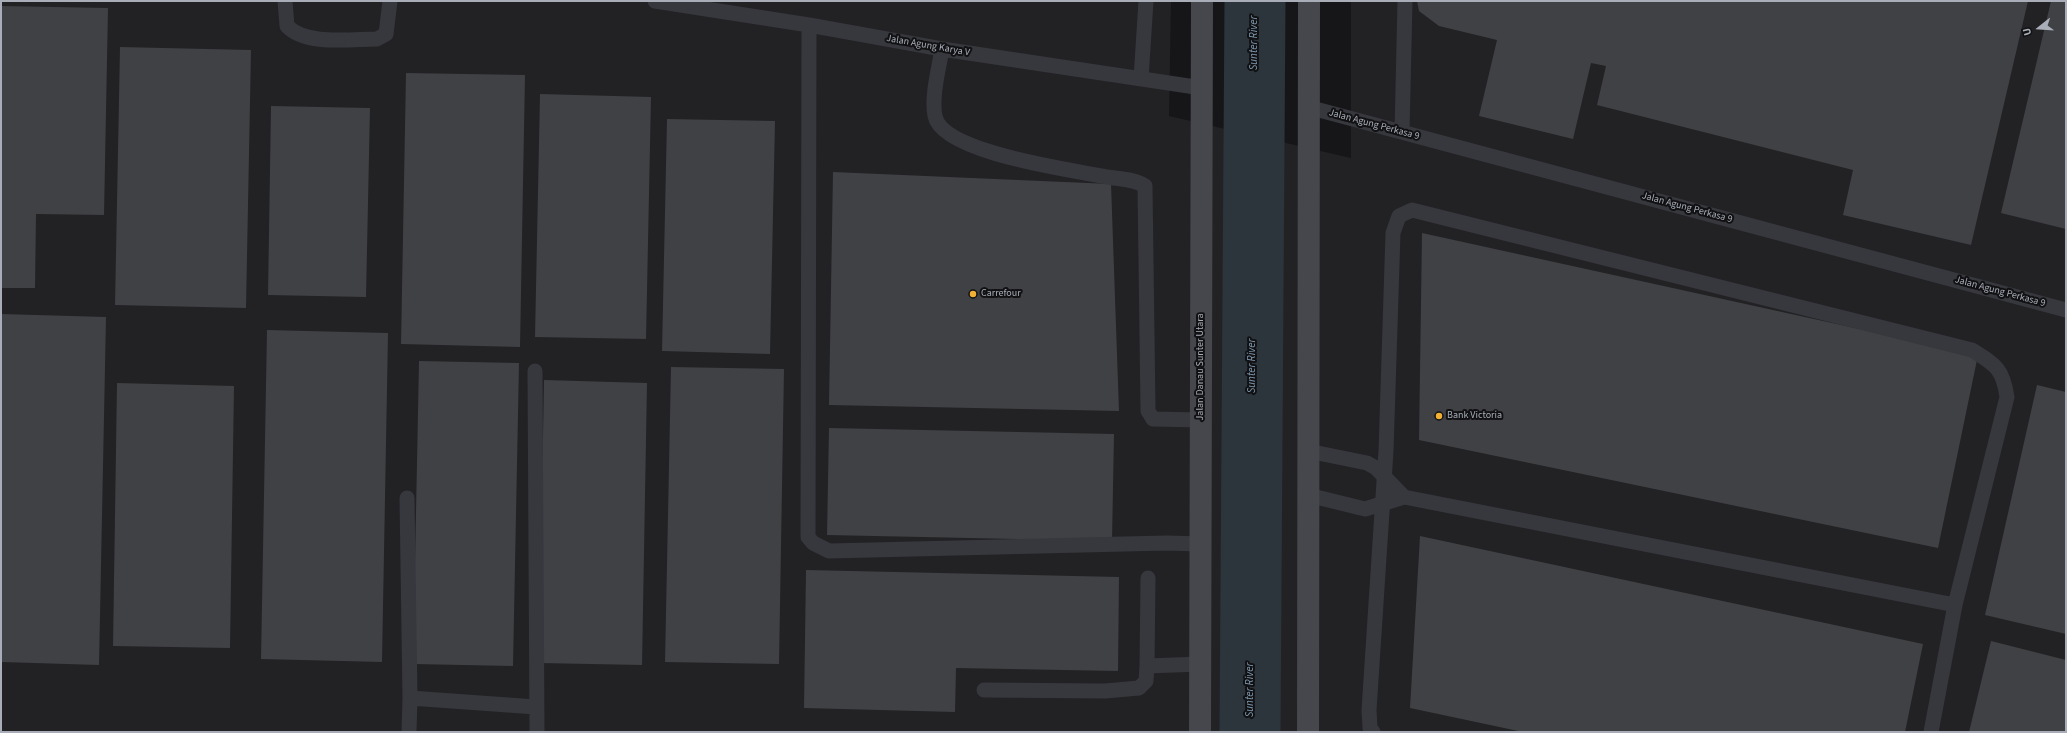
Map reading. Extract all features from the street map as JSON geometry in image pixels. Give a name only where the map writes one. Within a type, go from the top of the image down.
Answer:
[{"type":"main road","name":"Jalan Danau Sunter Utara","points":[[1200,732],[1202,1]]},
{"type":"main road","points":[[1308,732],[1309,1]]},
{"type":"lane","points":[[285,1],[287,26],[293,32],[314,39],[377,38],[386,34],[390,1]]},
{"type":"lane","name":"Jalan Agung Karya V","points":[[656,1],[808,25],[942,49],[1202,88]]},
{"type":"lane","points":[[1141,79],[1146,1]]},
{"type":"lane","points":[[1402,132],[1405,1]]},
{"type":"lane","points":[[808,25],[808,537],[813,543],[829,550],[1201,544]]},
{"type":"lane","points":[[942,49],[934,104],[935,117],[948,134],[956,139],[1005,157],[1145,186],[1148,411],[1153,419],[1201,420]]},
{"type":"lane","name":"Jalan Agung Perkasa 9","points":[[1308,107],[2066,310]]},
{"type":"lane","points":[[1373,732],[1370,728],[1369,710],[1384,478],[1393,233],[1399,216],[1412,210],[1972,350],[1996,365],[2005,379],[2007,397],[1955,605],[1931,732]]},
{"type":"lane","points":[[535,371],[537,732]]},
{"type":"lane","points":[[1308,451],[1368,463],[1404,497]]},
{"type":"lane","points":[[1308,495],[1364,509],[1404,497],[1955,605]]},
{"type":"lane","points":[[407,498],[410,698],[409,732]]},
{"type":"lane","points":[[984,690],[1105,691],[1139,688],[1146,681],[1148,578]]},
{"type":"lane","points":[[1147,666],[1201,664]]},
{"type":"lane","points":[[410,698],[536,707]]},
{"type":"shaded area","points":[[1,1],[1171,1],[1169,116],[1351,158],[1351,1],[2066,1],[2066,732],[1,732]]},
{"type":"building","points":[[1417,1],[2028,1],[1971,245],[1843,215],[1853,170],[1597,105],[1606,66],[1591,63],[1573,139],[1479,116],[1497,40],[1439,26],[1419,11]]},
{"type":"building","points":[[2051,1],[2066,1],[2066,229],[2001,213]]},
{"type":"building","points":[[1,6],[108,8],[104,215],[36,214],[35,288],[1,288]]},
{"type":"building","points":[[120,47],[251,50],[246,308],[115,305]]},
{"type":"building","points":[[406,73],[525,75],[520,347],[401,344]]},
{"type":"building","points":[[540,94],[651,97],[646,339],[535,337]]},
{"type":"building","points":[[271,106],[370,108],[366,297],[268,295]]},
{"type":"building","points":[[667,119],[775,121],[770,354],[662,351]]},
{"type":"building","name":"Carrefour","points":[[833,172],[1111,184],[1119,411],[829,405]]},
{"type":"building","points":[[1422,233],[1978,355],[1938,548],[1419,440]]},
{"type":"building","points":[[1,314],[106,317],[99,665],[1,662]]},
{"type":"building","points":[[267,330],[388,333],[382,662],[261,659]]},
{"type":"building","points":[[419,361],[519,363],[513,666],[413,664]]},
{"type":"building","points":[[671,367],[784,369],[779,664],[665,662]]},
{"type":"building","points":[[544,380],[647,383],[642,665],[539,663]]},
{"type":"building","points":[[117,383],[234,386],[230,648],[113,646]]},
{"type":"building","points":[[2037,385],[2066,392],[2066,634],[1985,615]]},
{"type":"building","points":[[829,428],[1114,434],[1112,541],[827,535]]},
{"type":"building","points":[[1420,536],[1923,644],[1905,732],[1523,732],[1410,708]]},
{"type":"building","points":[[806,570],[1119,577],[1118,671],[956,668],[955,712],[804,708]]},
{"type":"building","points":[[1991,641],[2066,660],[2066,732],[1969,732]]},
{"type":"waterway","name":"Sunter River","points":[[1250,732],[1255,1]]},
{"type":"place","name":"Carrefour","points":[[973,294]]},
{"type":"place","name":"Bank Victoria","points":[[1439,416]]}]
